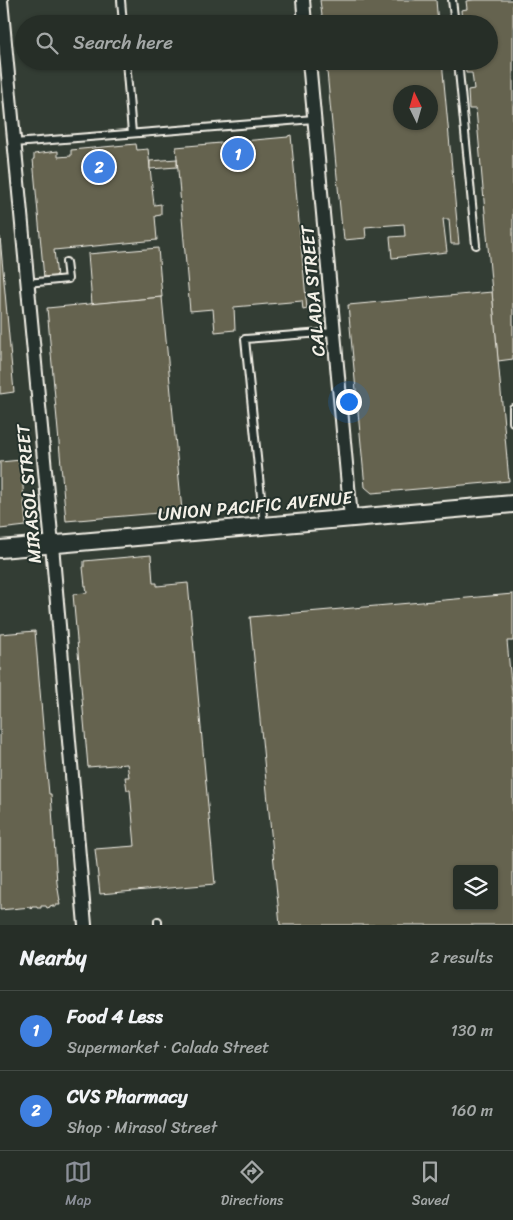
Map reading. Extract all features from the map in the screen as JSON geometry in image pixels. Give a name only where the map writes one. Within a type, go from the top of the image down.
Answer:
[{"type":"street","name":"MIRASOL STREET","points":[[1,0],[52,545],[85,925]]},
{"type":"street","points":[[303,0],[304,15]]},
{"type":"street","name":"CALADA STREET","points":[[310,70],[351,518]]},
{"type":"street","name":"UNION PACIFIC AVENUE","points":[[0,549],[513,504]]},
{"type":"lane","points":[[121,0],[122,15]]},
{"type":"lane","points":[[452,0],[454,15]]},
{"type":"lane","points":[[127,70],[132,133]]},
{"type":"lane","points":[[459,70],[476,245]]},
{"type":"lane","points":[[14,142],[314,119]]},
{"type":"lane","points":[[27,283],[68,279],[66,262]]},
{"type":"lane","points":[[264,526],[245,339],[334,332]]},
{"type":"lane","points":[[513,408],[513,422]]},
{"type":"building","points":[[320,0],[436,0],[437,15],[322,15]]},
{"type":"building","points":[[513,0],[513,359],[498,361],[476,109],[469,109],[468,90],[474,89],[472,73],[466,73],[466,70],[498,70],[498,15],[461,15],[461,10],[467,9],[466,1]]},
{"type":"building","points":[[327,70],[443,70],[459,244],[451,244],[449,219],[443,219],[447,252],[392,258],[390,237],[405,236],[404,224],[365,227],[366,238],[344,240]]},
{"type":"building","points":[[291,135],[307,309],[303,310],[302,301],[234,307],[235,330],[215,332],[213,309],[190,311],[176,147],[288,137]]},
{"type":"building","points":[[136,144],[137,150],[148,149],[154,205],[161,204],[161,215],[155,216],[157,240],[54,250],[57,277],[44,278],[34,154],[58,151],[58,157],[71,156],[71,150]]},
{"type":"building","points":[[177,159],[177,167],[150,169],[150,161]]},
{"type":"building","points":[[0,237],[14,392],[0,394]]},
{"type":"building","points":[[158,248],[162,297],[92,304],[88,254]]},
{"type":"building","points":[[492,292],[509,481],[372,493],[365,487],[348,305]]},
{"type":"building","points":[[162,297],[182,511],[66,521],[47,308]]},
{"type":"building","points":[[21,460],[26,526],[0,529],[0,462]]},
{"type":"building","points":[[151,555],[153,583],[157,583],[157,586],[188,583],[215,884],[100,894],[95,849],[135,846],[130,790],[127,790],[125,777],[129,777],[127,764],[88,767],[73,594],[87,593],[83,567],[84,561]]},
{"type":"building","points":[[513,594],[513,641],[507,641],[513,704],[513,925],[280,925],[250,617]]},
{"type":"building","points":[[35,631],[60,905],[53,907],[53,905],[47,908],[46,906],[41,906],[41,908],[32,907],[31,909],[31,907],[0,910],[0,634]]},
{"type":"place","name":"Food 4 Less","points":[[238,154]]},
{"type":"place","name":"CVS Pharmacy","points":[[99,167]]}]
